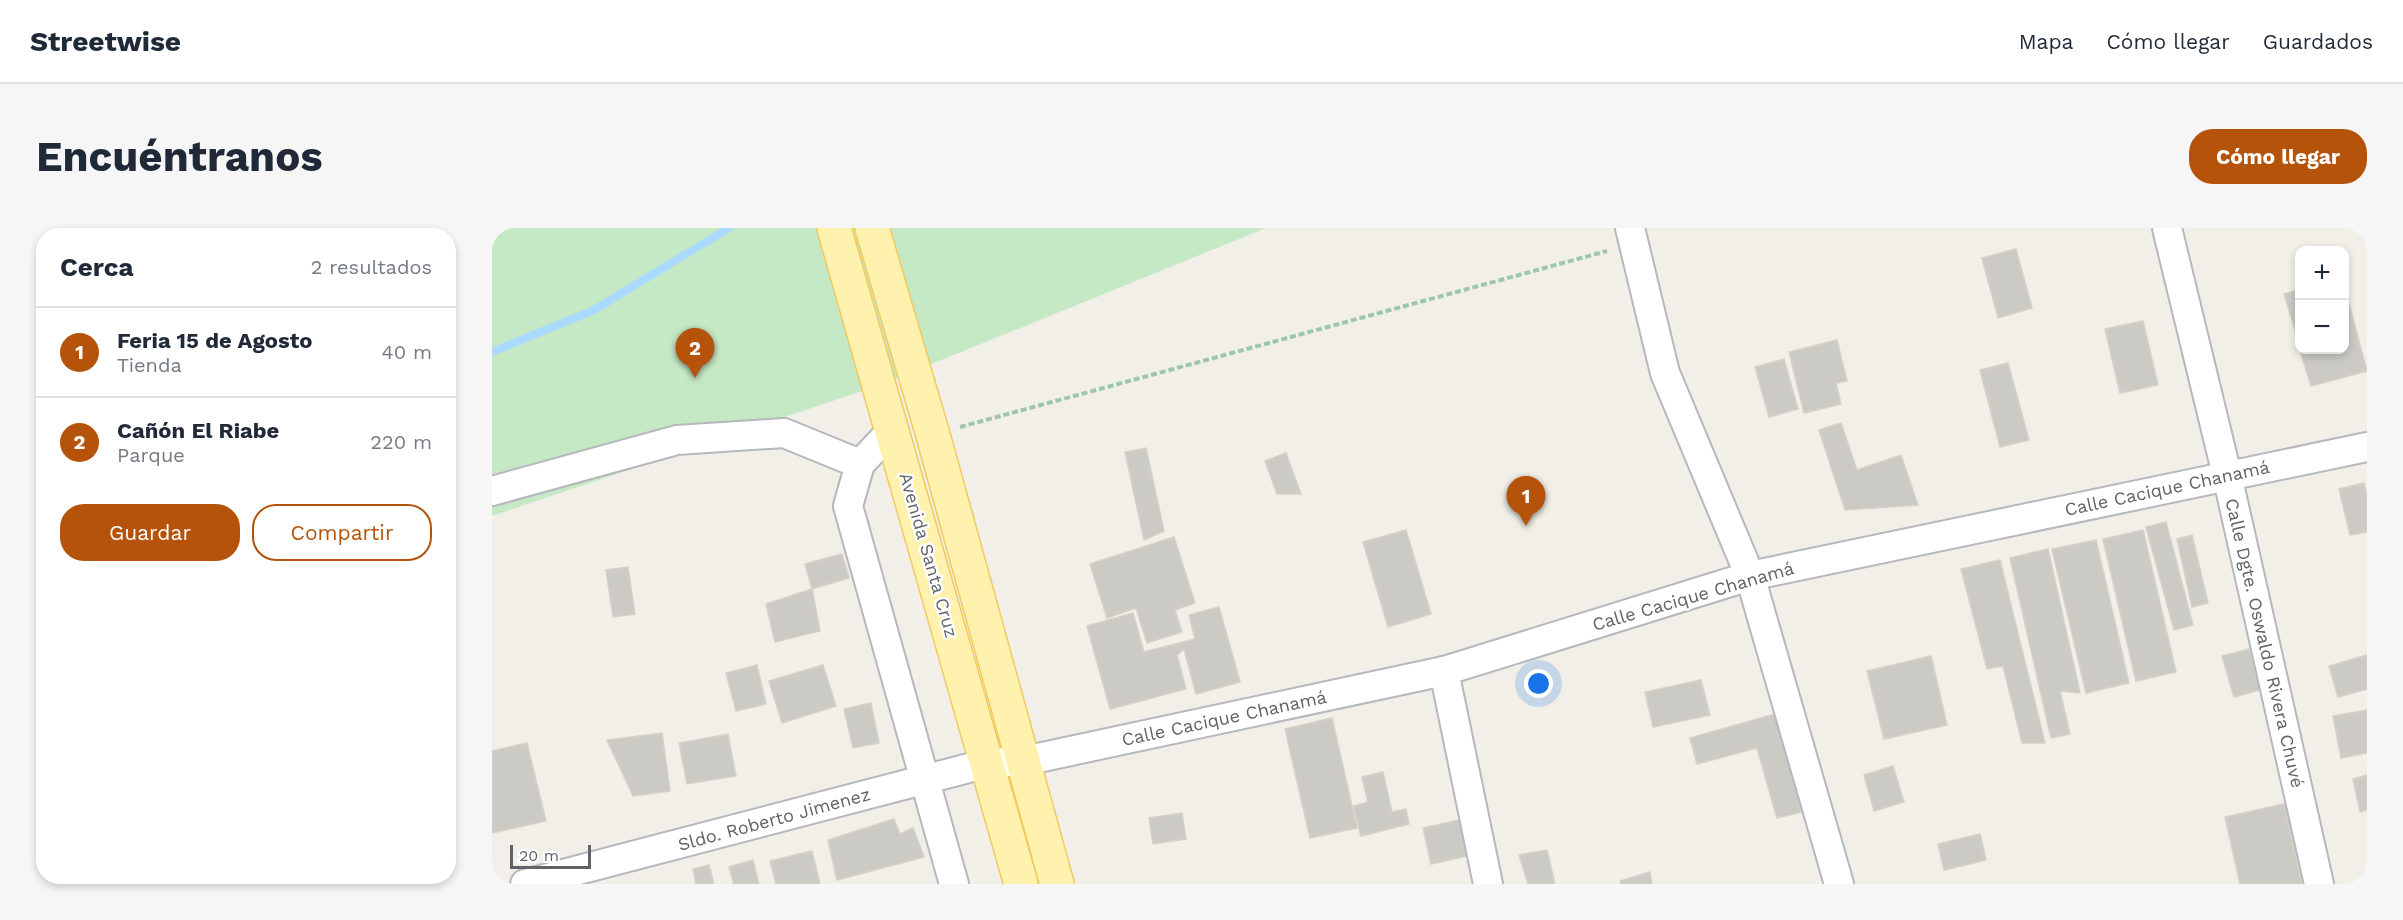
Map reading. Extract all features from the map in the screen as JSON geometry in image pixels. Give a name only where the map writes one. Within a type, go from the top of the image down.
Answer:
[{"type":"main road","name":"Avenida Santa Cruz","points":[[834,228],[1021,884]]},
{"type":"main road","name":"Avenida Santa Cruz","points":[[872,228],[933,435],[1057,884]]},
{"type":"street","name":"Calle Dgte. Oswaldo Rivera Chuvé","points":[[2167,228],[2227,475],[2319,884]]},
{"type":"street","points":[[1632,236],[1665,373],[1750,576],[1839,884]]},
{"type":"street","points":[[893,429],[860,464],[848,506],[954,884]]},
{"type":"street","points":[[492,491],[677,440],[784,433],[860,464]]},
{"type":"street","name":"Calle Cacique Chanamá","points":[[1024,761],[1444,671],[1750,576],[2367,447]]},
{"type":"street","points":[[1444,671],[1488,884]]},
{"type":"street","name":"Sldo. Roberto Jimenez","points":[[525,884],[988,763],[1024,761]]},
{"type":"path","points":[[933,435],[1632,236]]},
{"type":"green space","points":[[492,228],[1266,228],[880,385],[492,516]]},
{"type":"building","points":[[2016,249],[2032,308],[1998,318],[1982,258]]},
{"type":"building","points":[[2295,291],[2295,330],[2284,294]]},
{"type":"building","points":[[2349,304],[2367,371],[2311,386],[2301,354],[2349,354]]},
{"type":"building","points":[[2143,321],[2158,385],[2120,393],[2105,329]]},
{"type":"building","points":[[1837,340],[1847,381],[1836,383],[1841,404],[1804,413],[1789,352]]},
{"type":"building","points":[[1784,359],[1798,409],[1769,417],[1755,367]]},
{"type":"building","points":[[2008,363],[2029,440],[2000,447],[1980,370]]},
{"type":"building","points":[[1841,423],[1857,470],[1901,455],[1918,505],[1845,510],[1819,430]]},
{"type":"building","points":[[1146,448],[1164,531],[1144,540],[1125,452]]},
{"type":"building","points":[[1286,453],[1301,494],[1277,494],[1265,461]]},
{"type":"building","points":[[2364,483],[2367,496],[2367,532],[2350,535],[2339,489]]},
{"type":"building","points":[[2166,522],[2193,625],[2174,630],[2146,527]]},
{"type":"building","points":[[1406,530],[1431,614],[1388,627],[1363,542]]},
{"type":"building","points":[[2143,530],[2176,672],[2136,681],[2103,539]]},
{"type":"building","points":[[2192,535],[2208,603],[2192,607],[2177,539]]},
{"type":"building","points":[[1174,537],[1195,603],[1175,610],[1182,632],[1147,643],[1136,608],[1107,618],[1090,564]]},
{"type":"building","points":[[2096,540],[2129,683],[2086,693],[2052,549]]},
{"type":"building","points":[[2048,549],[2080,693],[2060,691],[2070,734],[2051,738],[2010,558]]},
{"type":"building","points":[[842,554],[849,578],[812,589],[805,564]]},
{"type":"building","points":[[2000,560],[2045,743],[2022,743],[2003,666],[1987,669],[1961,569]]},
{"type":"building","points":[[628,567],[635,614],[613,617],[606,570]]},
{"type":"building","points":[[812,589],[820,631],[775,642],[766,604]]},
{"type":"building","points":[[1219,607],[1240,682],[1196,694],[1184,649],[1177,655],[1186,689],[1110,709],[1087,626],[1133,613],[1144,652],[1195,639],[1189,615]]},
{"type":"building","points":[[2249,649],[2260,690],[2234,697],[2222,656]]},
{"type":"building","points":[[2367,655],[2367,689],[2338,697],[2329,666]]},
{"type":"building","points":[[1931,656],[1947,725],[1884,739],[1867,671]]},
{"type":"building","points":[[757,665],[766,704],[736,711],[726,673]]},
{"type":"building","points":[[823,665],[836,706],[782,723],[769,681]]},
{"type":"building","points":[[1701,680],[1710,715],[1653,727],[1645,692]]},
{"type":"building","points":[[871,703],[879,743],[853,748],[844,709]]},
{"type":"building","points":[[2367,710],[2367,753],[2341,758],[2333,716]]},
{"type":"building","points":[[1775,714],[1802,812],[1777,818],[1757,748],[1697,764],[1690,738]]},
{"type":"building","points":[[1332,718],[1357,828],[1310,838],[1285,729]]},
{"type":"building","points":[[662,733],[670,791],[633,796],[607,740]]},
{"type":"building","points":[[728,734],[736,776],[687,784],[679,743]]},
{"type":"building","points":[[527,743],[546,821],[492,833],[492,751]]},
{"type":"building","points":[[1893,766],[1904,802],[1874,811],[1864,775]]},
{"type":"building","points":[[1383,772],[1392,812],[1406,809],[1409,824],[1361,836],[1353,806],[1368,802],[1362,777]]},
{"type":"building","points":[[2367,775],[2367,810],[2360,812],[2353,779]]},
{"type":"building","points":[[2284,804],[2302,884],[2240,884],[2225,817]]},
{"type":"building","points":[[1182,813],[1186,839],[1153,844],[1149,818]]},
{"type":"building","points":[[894,819],[900,834],[913,828],[924,857],[837,880],[828,840]]},
{"type":"building","points":[[1459,820],[1467,856],[1431,864],[1423,828]]},
{"type":"building","points":[[1980,834],[1986,860],[1944,870],[1938,844]]},
{"type":"building","points":[[1547,850],[1555,884],[1528,884],[1519,855]]},
{"type":"building","points":[[812,851],[820,884],[776,884],[770,861]]},
{"type":"building","points":[[753,860],[759,884],[734,884],[729,867]]},
{"type":"building","points":[[709,865],[714,884],[696,884],[693,869]]},
{"type":"building","points":[[1650,872],[1652,884],[1621,884],[1620,881]]},
{"type":"waterway","points":[[492,352],[594,310],[729,228]]},
{"type":"place","name":"Cañón El Riabe","points":[[695,378]]},
{"type":"place","name":"Feria 15 de Agosto","points":[[1526,526]]}]
